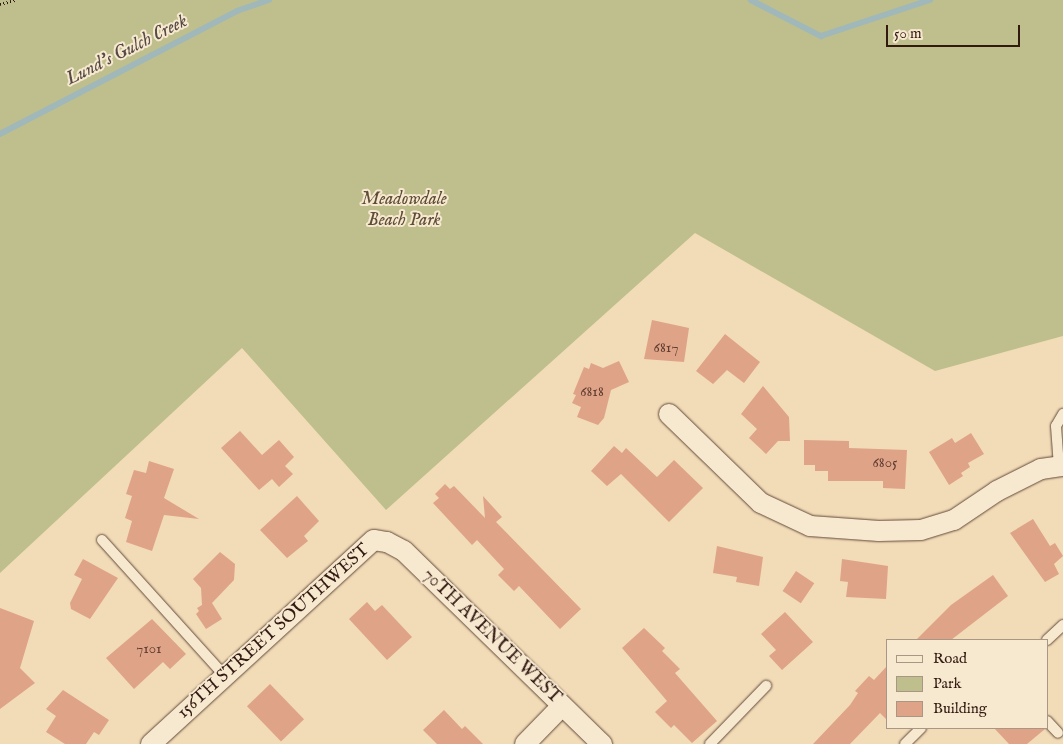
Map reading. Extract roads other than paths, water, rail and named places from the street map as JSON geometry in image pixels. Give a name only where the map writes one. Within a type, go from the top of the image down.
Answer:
[{"type":"street","points":[[669,414],[761,503],[810,526],[879,531],[922,530],[954,520],[997,491],[1041,469],[1061,467]]},
{"type":"street","name":"156TH STREET SOUTHWEST","points":[[150,744],[374,540]]},
{"type":"street","name":"70TH AVENUE WEST","points":[[374,540],[387,542],[404,551],[602,744]]},
{"type":"street","points":[[532,740],[562,706]]},
{"type":"lane","points":[[1061,467],[1056,426],[1063,414]]},
{"type":"lane","points":[[102,540],[225,676]]},
{"type":"lane","points":[[1047,639],[1063,625]]},
{"type":"lane","points":[[710,744],[766,686]]},
{"type":"lane","points":[[1048,722],[1058,733]]},
{"type":"lane","points":[[905,744],[920,729]]},
{"type":"waterway","name":"Lund's Gulch Creek","points":[[0,134],[237,11],[269,0]]},
{"type":"waterway","name":"Lund's Gulch Creek","points":[[751,0],[821,36],[930,0]]},
{"type":"park label","name":"Meadowdale Beach Park","points":[[404,211]]}]
